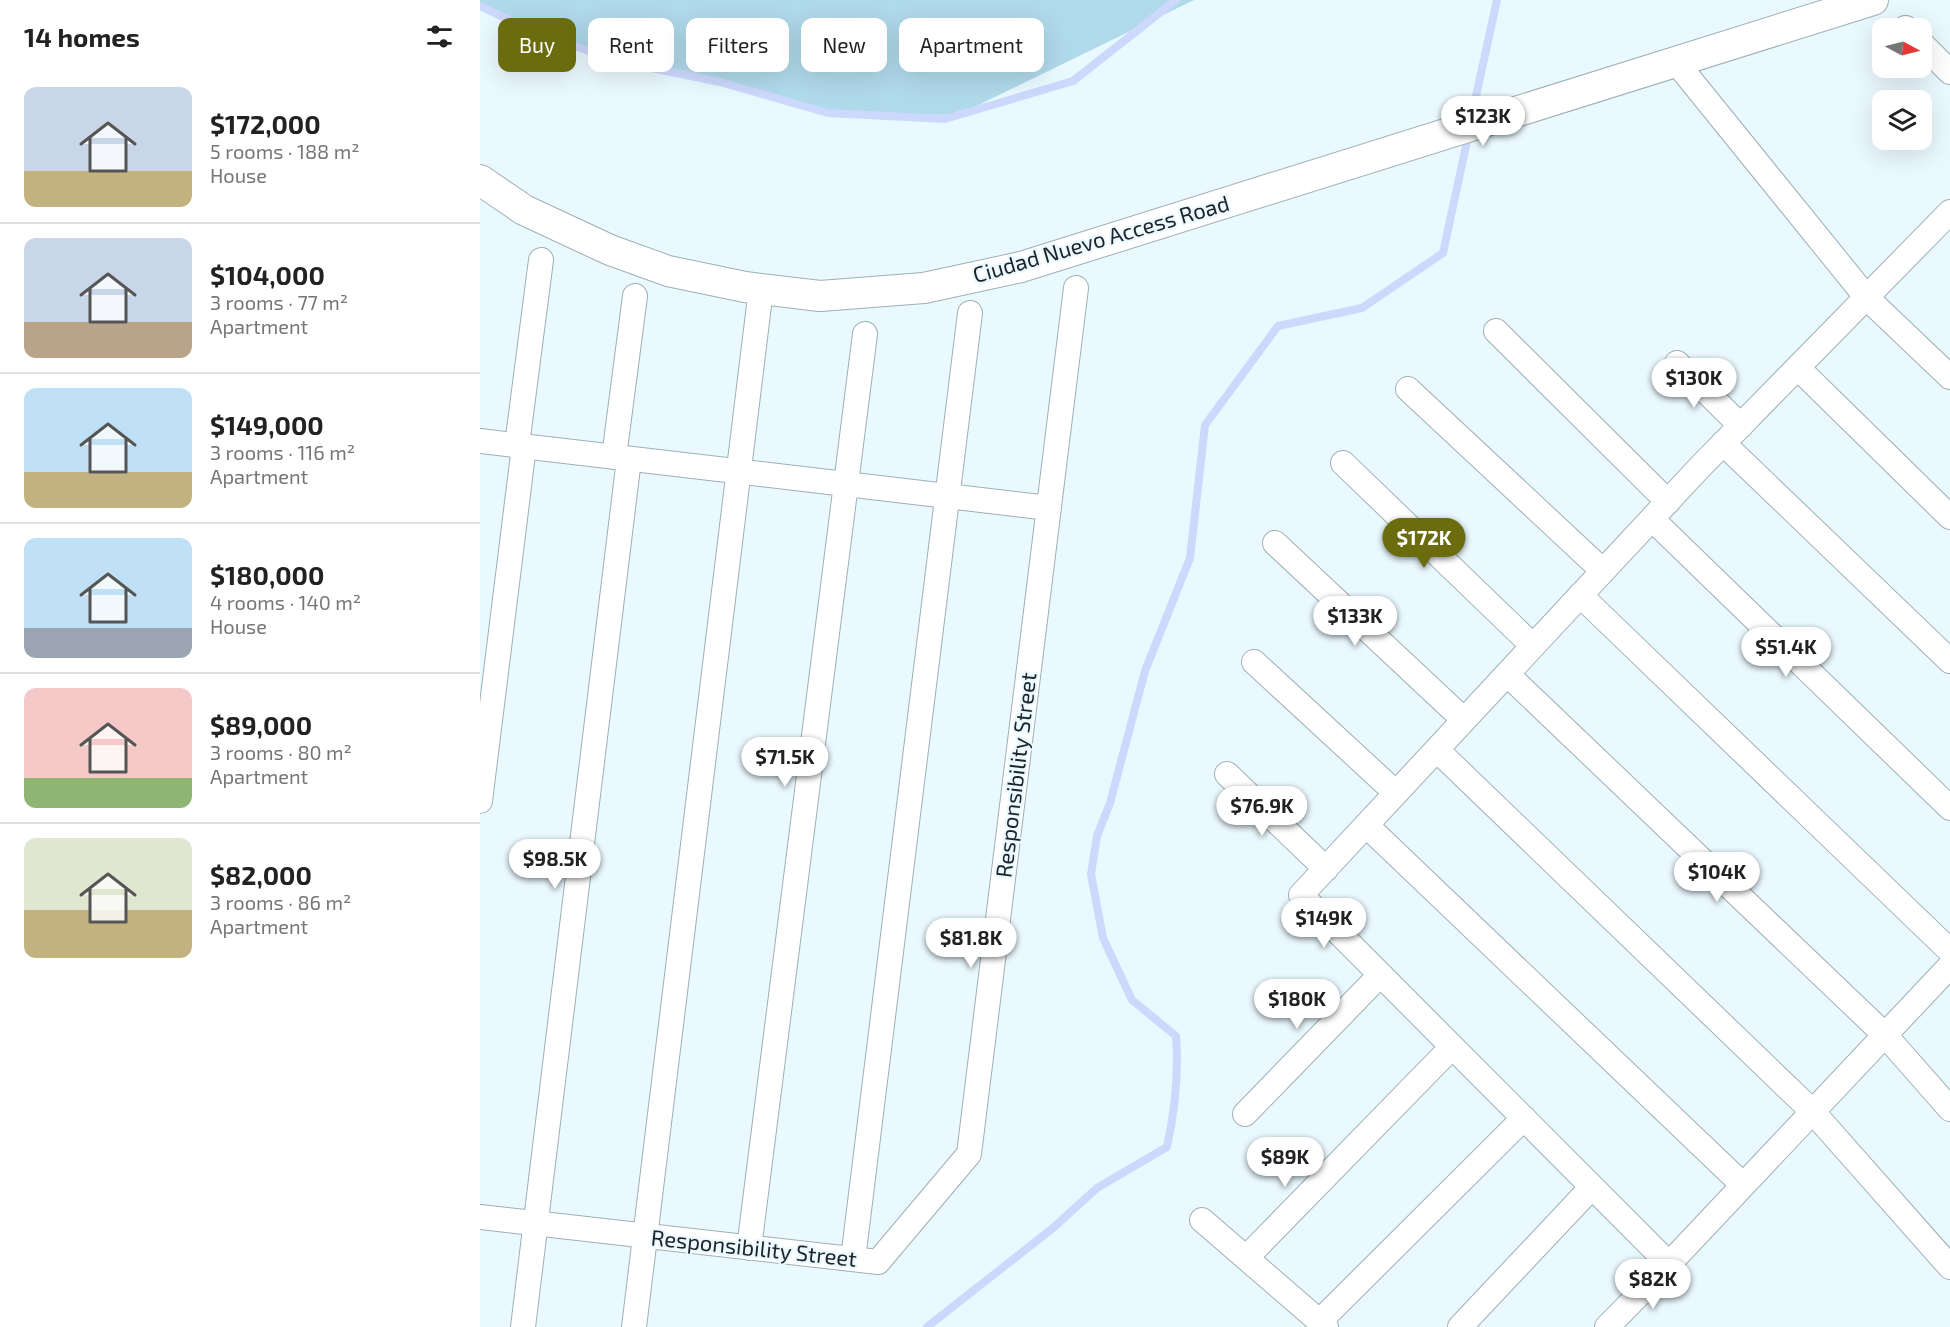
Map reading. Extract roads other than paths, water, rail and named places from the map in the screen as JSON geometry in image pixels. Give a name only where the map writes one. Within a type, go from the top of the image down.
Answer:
[{"type":"street","points":[[1873,0],[1676,62],[1867,298],[1948,372]]},
{"type":"street","points":[[1932,54],[1950,72]]},
{"type":"street","name":"Ciudad Nuevo Access Road","points":[[480,180],[524,210],[610,250],[668,271],[761,289],[820,296],[924,288],[1021,267],[1676,62]]},
{"type":"street","points":[[1669,1264],[1300,895],[1723,443],[1950,212]]},
{"type":"street","points":[[480,801],[541,260]]},
{"type":"street","name":"Responsibility Street","points":[[480,1217],[878,1262],[969,1154],[1076,288]]},
{"type":"street","points":[[634,1327],[761,289]]},
{"type":"street","points":[[523,1327],[621,458],[635,297]]},
{"type":"street","points":[[853,1259],[970,312]]},
{"type":"street","points":[[1496,331],[1660,510],[1950,808]]},
{"type":"street","points":[[749,1248],[864,334]]},
{"type":"street","points":[[1677,363],[1741,426]]},
{"type":"street","points":[[1798,368],[1950,517]]},
{"type":"street","points":[[1408,389],[1603,571]]},
{"type":"street","points":[[480,441],[1049,508]]},
{"type":"street","points":[[1723,443],[1950,661]]},
{"type":"street","points":[[1343,463],[1533,646]]},
{"type":"street","points":[[1275,543],[1464,720]]},
{"type":"street","points":[[1580,595],[1950,951]]},
{"type":"street","points":[[1254,662],[1396,793]]},
{"type":"street","points":[[1507,674],[1885,1035],[1950,1109]]},
{"type":"street","points":[[1437,750],[1813,1112],[1950,1268]]},
{"type":"street","points":[[1227,774],[1326,869]]},
{"type":"street","points":[[1366,825],[1743,1185]]},
{"type":"street","points":[[1607,1327],[1950,966]]},
{"type":"street","points":[[1245,1114],[1380,975]]},
{"type":"street","points":[[1246,1258],[1452,1047]]},
{"type":"street","points":[[1203,1220],[1323,1324],[1524,1118]]},
{"type":"street","points":[[1460,1327],[1592,1187]]},
{"type":"waterway","points":[[480,6],[542,35],[622,62],[720,82],[828,113],[945,119],[1073,81],[1176,0]]},
{"type":"waterway","points":[[1471,119],[1497,0]]},
{"type":"waterway","points":[[927,1327],[1053,1228],[1097,1188],[1167,1147],[1176,1092],[1176,1036],[1132,1000],[1103,938],[1091,874],[1097,836],[1110,803],[1145,671],[1190,558],[1205,425],[1278,326],[1362,308],[1443,253],[1469,132]]}]
